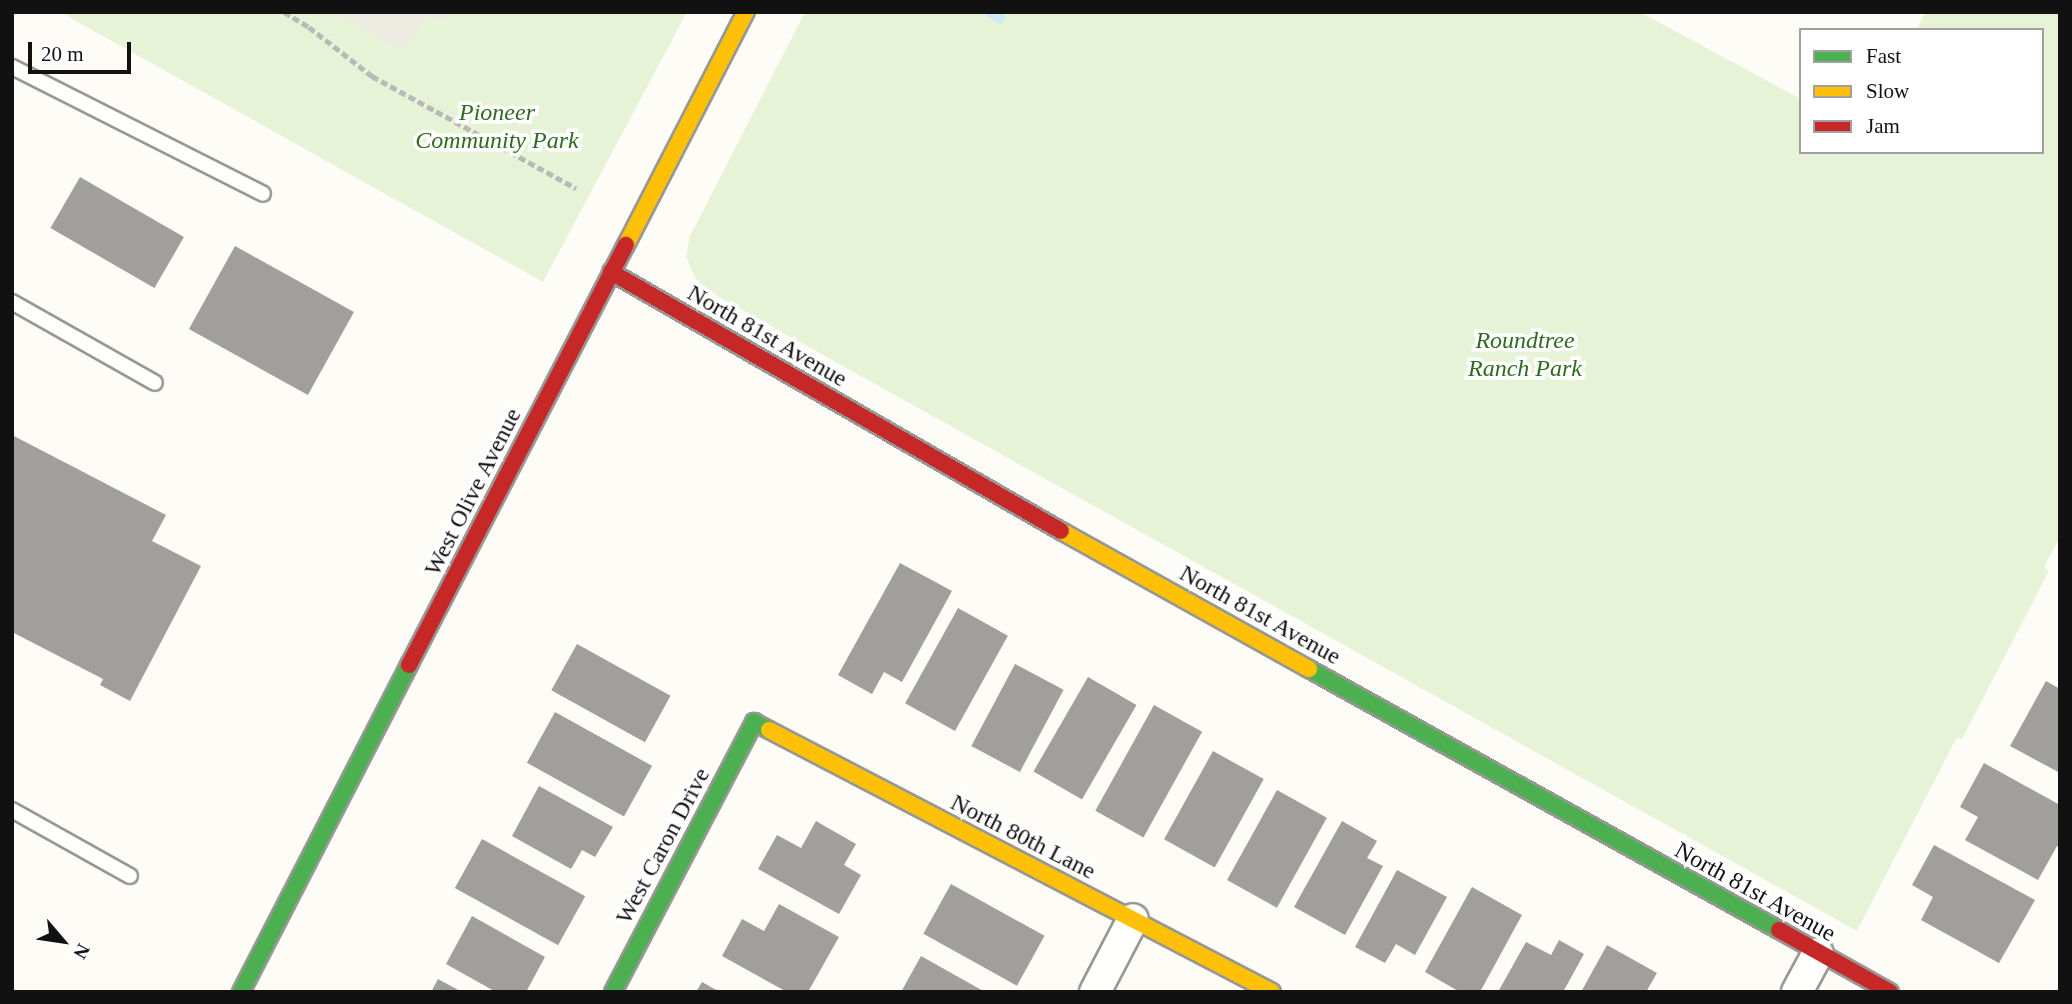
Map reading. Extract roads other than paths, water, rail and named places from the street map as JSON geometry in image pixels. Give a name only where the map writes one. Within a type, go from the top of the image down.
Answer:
[{"type":"street","name":"West Olive Avenue","points":[[241,992],[746,12]]},
{"type":"street","name":"North 81st Avenue","points":[[611,272],[1021,509],[1890,992]]},
{"type":"street","name":"North 80th Lane","points":[[754,722],[1272,992]]},
{"type":"street","name":"West Caron Drive","points":[[613,992],[754,722]]},
{"type":"street","points":[[1095,992],[1133,919]]},
{"type":"street","points":[[1797,992],[1818,953]]},
{"type":"lane","points":[[12,67],[263,194]]},
{"type":"lane","points":[[12,302],[155,383]]},
{"type":"lane","points":[[12,810],[130,876]]},
{"type":"waterway","points":[[990,12],[1000,18]]},
{"type":"park label","name":"Pioneer Community Park","points":[[497,127]]},
{"type":"park label","name":"Roundtree Ranch Park","points":[[1525,355]]}]
